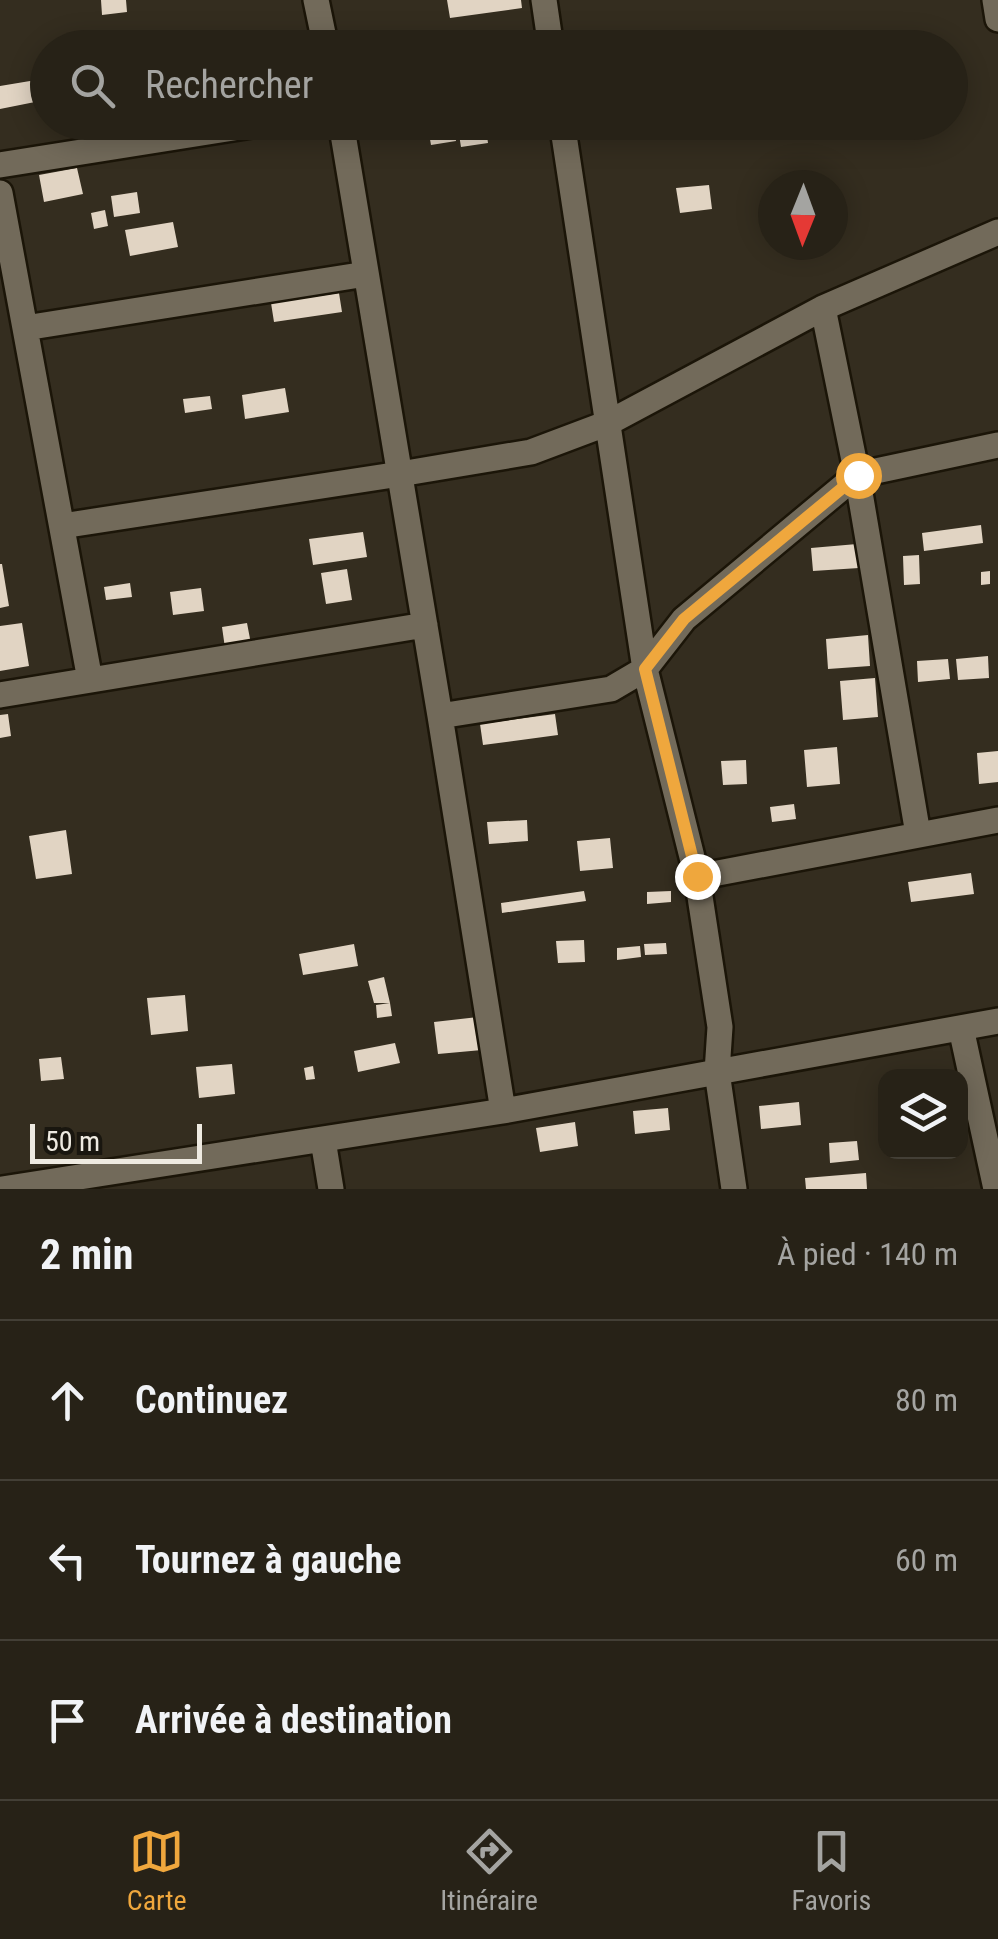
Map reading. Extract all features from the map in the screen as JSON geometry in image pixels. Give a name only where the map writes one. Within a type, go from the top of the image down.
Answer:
[{"type":"street","points":[[316,0],[322,30]]},
{"type":"street","points":[[544,0],[548,30]]},
{"type":"street","points":[[995,0],[998,19]]},
{"type":"street","points":[[0,165],[158,140]]},
{"type":"street","points":[[344,140],[504,1111]]},
{"type":"street","points":[[565,140],[645,669],[697,876],[720,1028],[717,1072],[734,1189]]},
{"type":"street","points":[[0,193],[90,680]]},
{"type":"street","points":[[62,526],[531,452],[608,423],[823,308],[998,232]]},
{"type":"street","points":[[25,328],[366,274]]},
{"type":"street","points":[[823,308],[858,475],[918,834]]},
{"type":"street","points":[[440,716],[611,689],[645,669],[684,619],[858,475],[998,445]]},
{"type":"street","points":[[0,695],[425,625]]},
{"type":"street","points":[[697,876],[998,820]]},
{"type":"street","points":[[2,1189],[504,1111],[998,1021]]},
{"type":"street","points":[[961,1028],[996,1189]]},
{"type":"street","points":[[323,1140],[330,1189]]},
{"type":"building","points":[[101,0],[126,0],[127,12],[102,15]]},
{"type":"building","points":[[447,0],[521,0],[522,8],[450,18]]},
{"type":"building","points":[[30,81],[30,103],[0,109],[0,86]]},
{"type":"building","points":[[430,140],[456,140],[456,141],[431,145]]},
{"type":"building","points":[[460,140],[488,140],[488,143],[461,147]]},
{"type":"building","points":[[77,168],[83,194],[44,202],[39,175]]},
{"type":"building","points":[[709,185],[712,209],[680,213],[676,188]]},
{"type":"building","points":[[137,192],[140,213],[114,217],[111,196]]},
{"type":"building","points":[[105,210],[108,226],[94,229],[91,213]]},
{"type":"building","points":[[173,222],[178,247],[130,256],[125,230]]},
{"type":"building","points":[[339,293],[342,312],[274,322],[271,303]]},
{"type":"building","points":[[285,388],[289,412],[245,419],[242,395]]},
{"type":"building","points":[[210,396],[212,409],[185,413],[183,399]]},
{"type":"building","points":[[981,525],[983,543],[924,551],[922,533]]},
{"type":"building","points":[[363,532],[367,557],[313,565],[309,539]]},
{"type":"building","points":[[857,544],[859,568],[813,571],[811,548]]},
{"type":"building","points":[[919,555],[920,584],[904,585],[903,556]]},
{"type":"building","points":[[0,564],[9,606],[0,608]]},
{"type":"building","points":[[347,569],[352,600],[326,604],[321,573]]},
{"type":"building","points":[[990,571],[990,584],[981,585],[981,572]]},
{"type":"building","points":[[130,583],[132,597],[106,600],[104,587]]},
{"type":"building","points":[[201,588],[204,611],[173,615],[170,592]]},
{"type":"building","points":[[22,623],[29,666],[0,671],[0,626]]},
{"type":"building","points":[[247,623],[251,644],[225,648],[222,627]]},
{"type":"building","points":[[868,635],[870,666],[828,669],[826,639]]},
{"type":"building","points":[[988,656],[989,678],[958,680],[956,659]]},
{"type":"building","points":[[948,659],[950,679],[918,682],[917,661]]},
{"type":"building","points":[[875,678],[878,717],[843,720],[840,681]]},
{"type":"building","points":[[8,714],[11,736],[0,738],[0,715]]},
{"type":"building","points":[[555,714],[558,735],[483,745],[480,724]]},
{"type":"building","points":[[837,747],[840,784],[807,787],[804,750]]},
{"type":"building","points":[[998,751],[998,782],[979,784],[977,753]]},
{"type":"building","points":[[746,760],[747,784],[723,785],[721,761]]},
{"type":"building","points":[[794,804],[796,819],[772,822],[770,807]]},
{"type":"building","points":[[527,820],[528,841],[489,844],[487,822]]},
{"type":"building","points":[[66,830],[72,874],[36,879],[29,836]]},
{"type":"building","points":[[610,838],[613,868],[580,871],[577,841]]},
{"type":"building","points":[[971,873],[974,894],[911,902],[908,882]]},
{"type":"building","points":[[584,891],[586,901],[502,913],[501,903]]},
{"type":"building","points":[[671,891],[671,902],[647,904],[647,892]]},
{"type":"building","points":[[584,940],[585,962],[558,963],[556,941]]},
{"type":"building","points":[[666,943],[667,954],[645,955],[644,944]]},
{"type":"building","points":[[354,944],[358,966],[303,975],[299,954]]},
{"type":"building","points":[[640,946],[641,957],[617,960],[617,948]]},
{"type":"building","points":[[384,977],[390,1003],[374,1003],[368,981]]},
{"type":"building","points":[[185,995],[188,1031],[151,1035],[147,998]]},
{"type":"building","points":[[390,1003],[392,1016],[377,1018],[376,1005]]},
{"type":"building","points":[[478,1017],[482,1050],[438,1054],[434,1022]]},
{"type":"building","points":[[395,1043],[400,1063],[358,1072],[354,1051]]},
{"type":"building","points":[[61,1057],[64,1079],[41,1081],[39,1059]]},
{"type":"building","points":[[232,1064],[235,1094],[199,1098],[196,1067]]},
{"type":"building","points":[[313,1066],[315,1079],[306,1080],[304,1068]]},
{"type":"building","points":[[799,1102],[801,1125],[761,1129],[759,1106]]},
{"type":"building","points":[[668,1108],[670,1130],[635,1134],[633,1111]]},
{"type":"building","points":[[575,1122],[578,1146],[540,1152],[536,1128]]},
{"type":"building","points":[[857,1141],[859,1160],[830,1163],[829,1143]]},
{"type":"building","points":[[866,1173],[867,1189],[806,1189],[805,1178]]},
{"type":"route","points":[[697,876],[645,669],[684,619],[858,475]]}]
